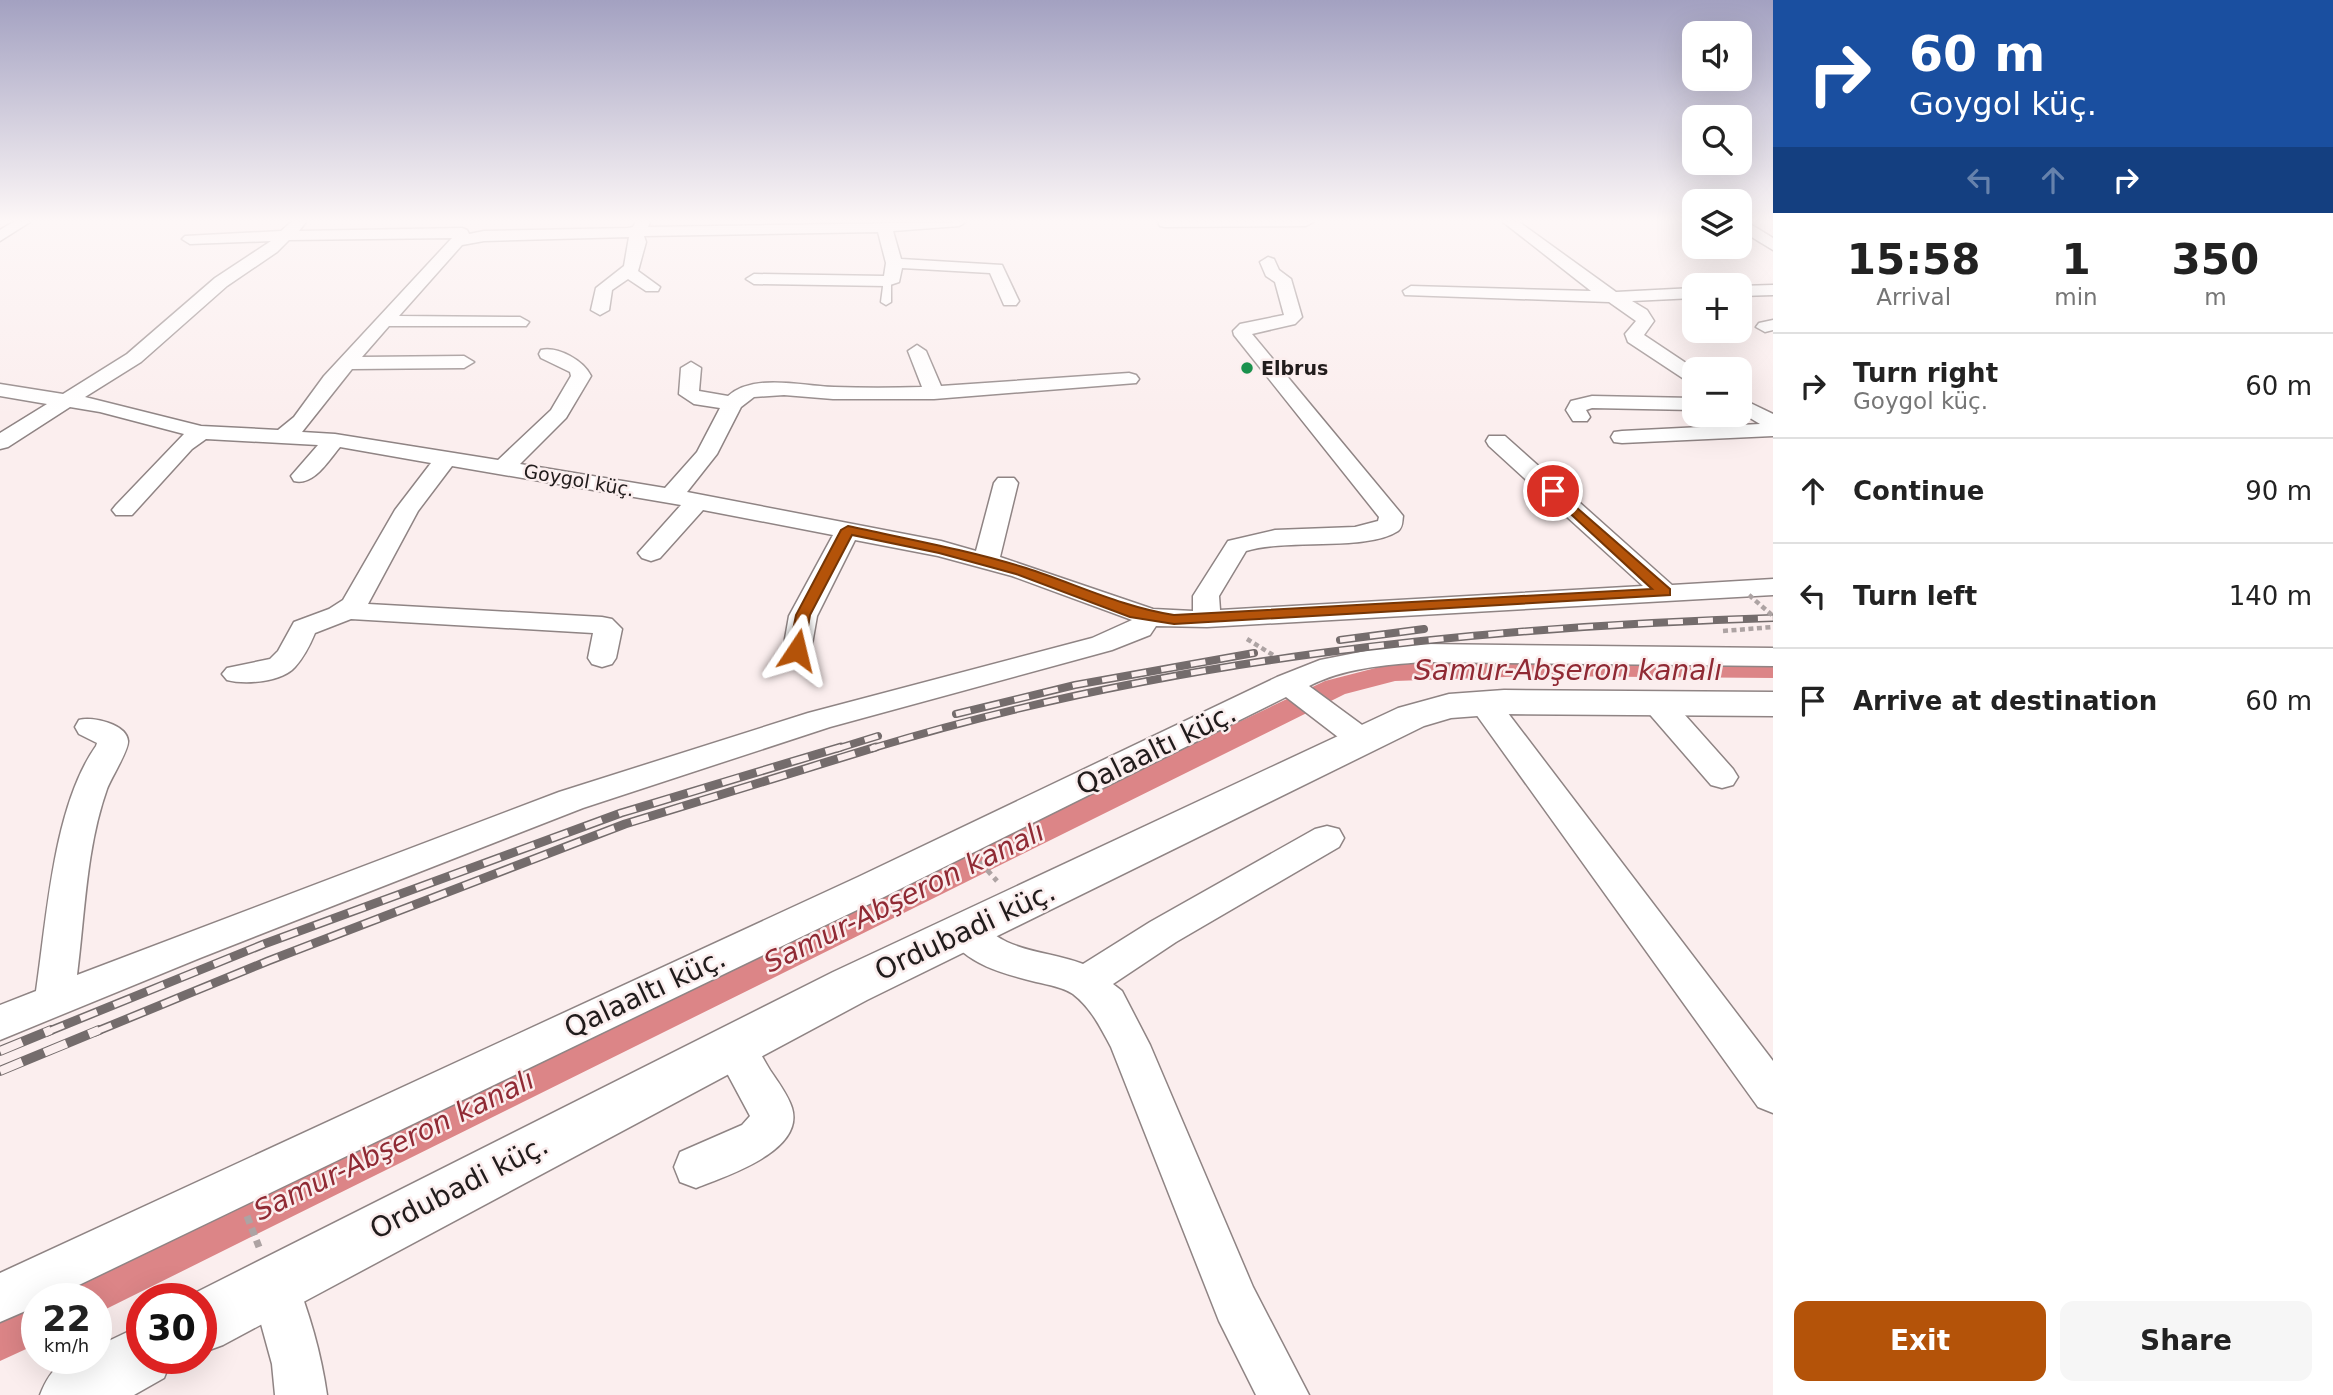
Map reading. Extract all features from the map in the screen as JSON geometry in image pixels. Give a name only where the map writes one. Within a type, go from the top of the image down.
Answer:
[{"type":"street","points":[[0,442],[134,358],[216,287]]},
{"type":"street","points":[[282,437],[300,421],[416,287]]},
{"type":"street","points":[[600,310],[605,287]]},
{"type":"street","points":[[1004,287],[1010,302]]},
{"type":"street","points":[[1207,619],[1206,596],[1237,546],[1267,537],[1365,532],[1390,525],[1391,516],[1243,335],[1242,331],[1246,328],[1293,317],[1285,287]]},
{"type":"street","points":[[1599,287],[1645,319],[1634,338],[1682,369]]},
{"type":"street","points":[[1752,291],[1773,290]]},
{"type":"street","points":[[1411,291],[1612,297],[1682,294]]},
{"type":"street","points":[[386,321],[520,322]]},
{"type":"street","points":[[917,351],[934,393]]},
{"type":"street","points":[[504,467],[565,406],[577,387],[581,376],[578,369],[548,354]]},
{"type":"street","points":[[348,363],[464,362]]},
{"type":"street","points":[[691,368],[689,394],[701,400],[733,403]]},
{"type":"street","points":[[670,496],[686,481],[715,440],[733,403],[743,394],[765,390],[868,394],[934,393],[1129,379]]},
{"type":"street","name":"Goygol küç.","points":[[0,390],[67,399],[201,432],[335,440],[670,496],[848,530],[1021,571],[1149,617],[1207,619],[1665,592],[1761,591]]},
{"type":"street","points":[[1580,417],[1576,410],[1578,405],[1592,402],[1682,404]]},
{"type":"street","points":[[1752,411],[1773,423]]},
{"type":"street","points":[[1622,437],[1773,430]]},
{"type":"street","points":[[124,510],[184,444],[201,432]]},
{"type":"street","points":[[302,476],[335,440]]},
{"type":"street","points":[[1497,440],[1665,592]]},
{"type":"street","points":[[349,611],[407,510],[447,457]]},
{"type":"street","points":[[986,562],[1006,483]]},
{"type":"street","points":[[651,553],[698,501]]},
{"type":"street","points":[[797,650],[803,615],[848,530]]},
{"type":"street","points":[[237,674],[279,668],[288,661],[304,628],[349,611],[602,625],[608,629],[602,657]]},
{"type":"street","points":[[0,1023],[571,800],[819,720],[1112,641],[1140,629],[1149,617]]},
{"type":"street","name":"Qalaaltı küç.","points":[[0,1298],[963,843],[1296,680],[1345,663],[1423,653],[1773,657]]},
{"type":"street","points":[[1296,680],[1362,740]]},
{"type":"street","points":[[1484,703],[1773,1094]]},
{"type":"street","name":"Ordubadi küç.","points":[[217,1314],[850,986],[1429,710],[1484,703],[1773,704]]},
{"type":"street","points":[[1657,703],[1722,777]]},
{"type":"street","points":[[54,1000],[78,832],[90,790],[112,747],[113,738],[89,727]]},
{"type":"street","points":[[1086,982],[1163,932],[1327,838]]},
{"type":"street","points":[[966,933],[990,951],[1011,960],[1065,973],[1086,982],[1108,1003],[1129,1045],[1236,1304],[1283,1395]]},
{"type":"street","points":[[696,1167],[757,1139],[771,1125],[772,1110],[732,1045]]},
{"type":"street","points":[[274,1284],[297,1364],[301,1395]]},
{"type":"street","points":[[72,1395],[126,1365]]},
{"type":"lane","points":[[886,302],[887,287]]},
{"type":"path","points":[[1761,591],[1773,615]]},
{"type":"path","points":[[1207,619],[1216,628],[1238,634],[1296,680]]},
{"type":"path","points":[[1721,631],[1773,627]]},
{"type":"path","points":[[963,843],[1020,906]]},
{"type":"path","points":[[235,1186],[274,1284]]},
{"type":"waterway","name":"Samur-Abşeron kanalı","points":[[108,1283],[1335,687],[1395,672],[1530,667],[1773,669]]},
{"type":"waterway","name":"Samur-Abşeron kanalı","points":[[0,1336],[21,1326]]},
{"type":"railway","points":[[870,749],[980,718],[1091,692],[1317,654],[1545,630],[1773,618]]},
{"type":"railway","points":[[1340,640],[1424,629]]},
{"type":"railway","points":[[956,714],[1075,685],[1254,653]]},
{"type":"railway","points":[[836,749],[878,736]]},
{"type":"railway","points":[[47,1032],[264,944],[621,813],[841,747]]},
{"type":"railway","points":[[95,1032],[268,961],[625,824],[876,747]]},
{"type":"railway","points":[[0,1051],[51,1030]]},
{"type":"railway","points":[[0,1071],[99,1030]]},
{"type":"place","name":"Elbrus","points":[[1247,368]]},
{"type":"route","points":[[797,650],[803,615],[848,530],[1021,571],[1136,614],[1174,620],[1665,592],[1553,491]]}]
